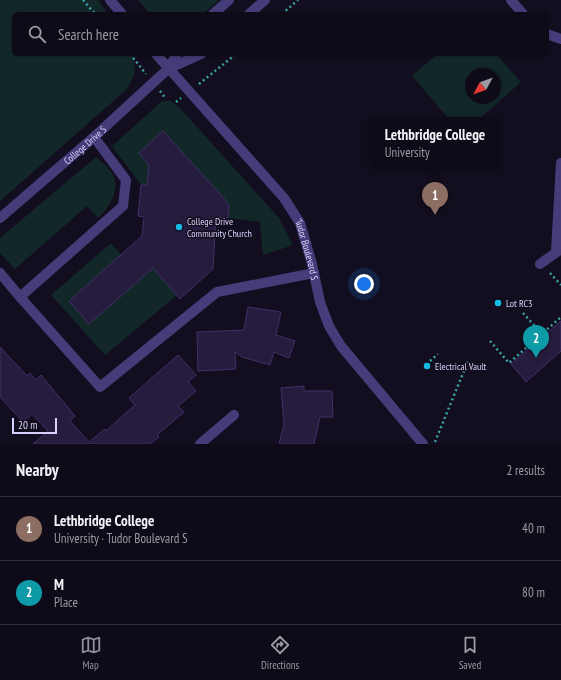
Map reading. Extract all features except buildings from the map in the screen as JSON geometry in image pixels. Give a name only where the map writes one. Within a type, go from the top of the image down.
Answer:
[{"type":"street","points":[[110,0],[120,12]]},
{"type":"street","points":[[215,12],[229,0]]},
{"type":"street","points":[[251,12],[265,0]]},
{"type":"street","points":[[511,0],[521,12]]},
{"type":"street","points":[[549,35],[561,38]]},
{"type":"street","name":"Tudor Boulevard S","points":[[158,56],[284,198],[300,223],[314,273],[320,302],[329,326],[341,346],[424,444]]},
{"type":"street","name":"College Drive S","points":[[0,218],[94,137],[168,69],[176,56]]},
{"type":"street","name":"College Drive S","points":[[168,69],[197,56]]},
{"type":"street","points":[[20,297],[123,206],[126,180],[94,137]]},
{"type":"street","points":[[540,264],[559,250],[561,163]]},
{"type":"street","points":[[0,273],[100,387],[217,292],[314,273]]},
{"type":"street","points":[[200,444],[234,415]]},
{"type":"path","points":[[83,0],[93,12]]},
{"type":"path","points":[[284,12],[298,0]]},
{"type":"path","points":[[176,102],[234,56]]},
{"type":"path","points":[[550,273],[561,285]]},
{"type":"path","points":[[523,313],[542,334]]},
{"type":"path","points":[[490,341],[509,363],[561,317]]},
{"type":"path","points":[[430,361],[438,354]]},
{"type":"path","points":[[434,444],[468,361]]},
{"type":"green space","points":[[0,0],[98,0],[107,12],[12,12],[12,56],[134,56],[135,73],[127,89],[0,201]]},
{"type":"green space","points":[[138,0],[219,0],[205,12],[148,12]]},
{"type":"green space","points":[[435,56],[498,56],[521,82],[501,100],[501,68],[465,68],[465,104],[496,104],[481,117],[447,117],[412,76]]},
{"type":"green space","points":[[171,101],[179,107],[279,218],[293,245],[263,255],[260,222],[228,218],[229,204],[163,131],[139,153],[149,165],[147,185],[141,185],[112,146],[161,102]]},
{"type":"green space","points":[[96,157],[109,169],[114,179],[115,191],[107,209],[98,218],[87,206],[15,269],[0,253],[0,238]]},
{"type":"green space","points":[[111,243],[121,255],[69,301],[89,324],[153,268],[177,295],[105,355],[51,295]]},
{"type":"place","name":"Lethbridge College","points":[[435,215]]},
{"type":"place","name":"College Drive Community Church","points":[[179,227]]},
{"type":"place","name":"Lot RC3","points":[[498,303]]},
{"type":"place","name":"M","points":[[536,358]]},
{"type":"place","name":"Electrical Vault","points":[[427,366]]}]
